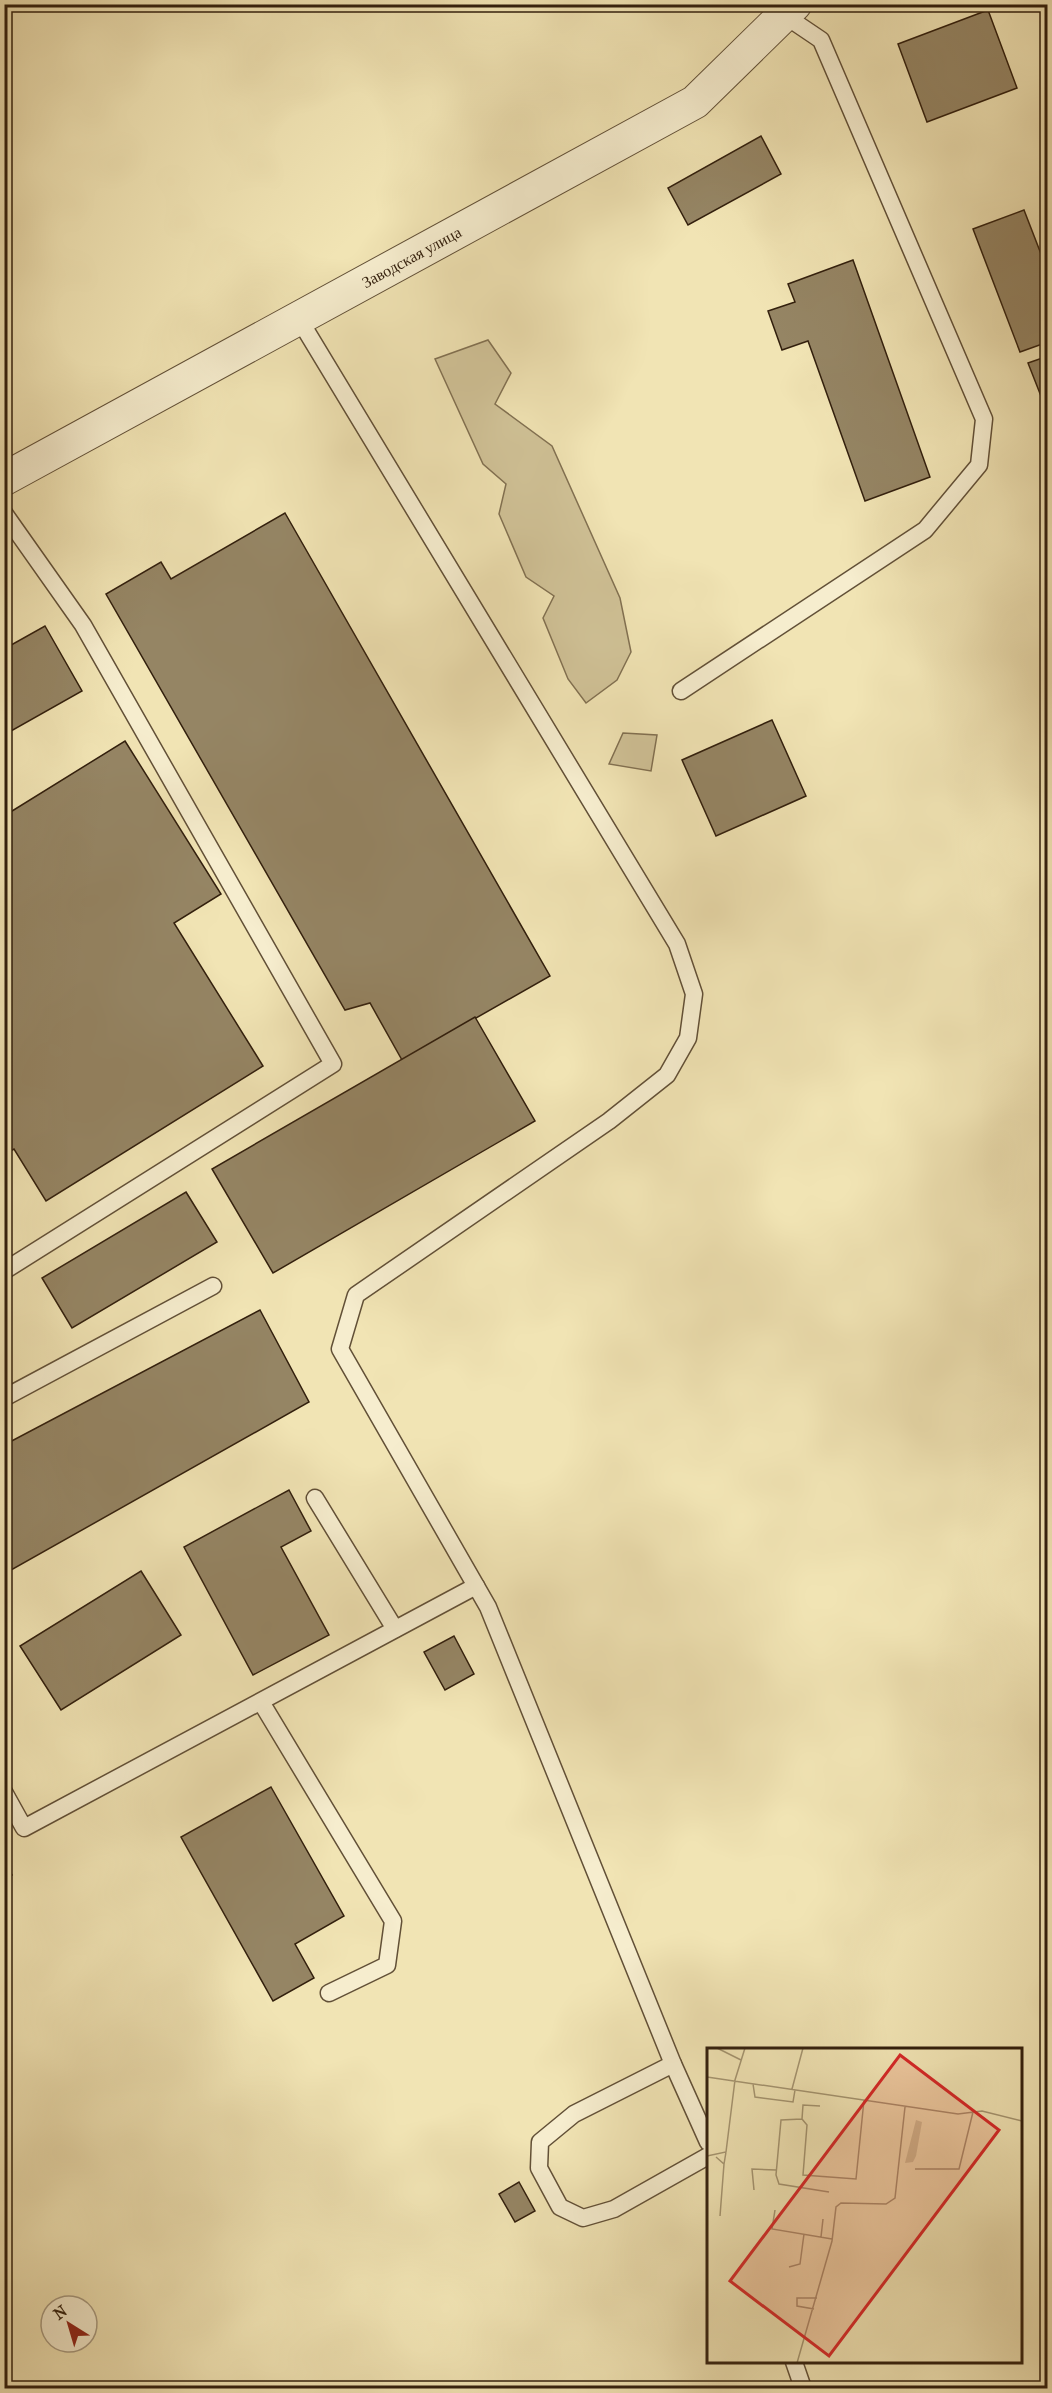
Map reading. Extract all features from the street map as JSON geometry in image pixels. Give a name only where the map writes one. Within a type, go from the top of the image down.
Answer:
[{"type":"street","name":"Заводская улица","points":[[4,479],[695,102],[789,10]]},
{"type":"lane","points":[[681,691],[925,530],[979,465],[984,418],[821,40],[789,10]]},
{"type":"lane","points":[[299,319],[677,944],[694,994],[688,1038],[667,1075],[609,1121],[356,1295],[340,1349],[488,1606],[673,2064],[707,2140]]},
{"type":"lane","points":[[4,513],[83,625],[333,1064],[4,1271]]},
{"type":"lane","points":[[4,1398],[213,1286]]},
{"type":"lane","points":[[315,1498],[395,1629]]},
{"type":"lane","points":[[4,1792],[24,1828],[476,1586]]},
{"type":"lane","points":[[261,1702],[393,1922],[387,1965],[329,1993]]},
{"type":"lane","points":[[673,2064],[574,2114],[540,2142],[538,2168],[560,2207],[583,2218],[614,2209],[707,2157]]},
{"type":"lane","points":[[795,2363],[803,2388]]},
{"type":"shaded area","points":[[488,340],[511,373],[495,404],[552,446],[620,598],[631,652],[617,680],[586,703],[568,679],[543,618],[554,596],[526,577],[499,514],[506,484],[483,464],[435,359]]},
{"type":"shaded area","points":[[623,733],[657,735],[651,771],[609,764]]},
{"type":"building","points":[[988,10],[1017,88],[927,122],[898,44]]},
{"type":"building","points":[[761,136],[781,174],[688,225],[668,188]]},
{"type":"building","points":[[1024,210],[1048,272],[1048,342],[1020,352],[973,229]]},
{"type":"building","points":[[853,260],[930,477],[865,501],[808,341],[782,350],[768,311],[795,302],[788,284]]},
{"type":"building","points":[[1048,356],[1048,414],[1028,363]]},
{"type":"building","points":[[285,513],[550,976],[402,1060],[370,1003],[345,1010],[106,594],[161,562],[171,579]]},
{"type":"building","points":[[45,626],[82,691],[4,735],[4,649]]},
{"type":"building","points":[[772,720],[806,796],[716,836],[682,760]]},
{"type":"building","points":[[125,741],[221,894],[174,923],[263,1066],[46,1201],[14,1149],[4,1155],[4,816]]},
{"type":"building","points":[[475,1017],[535,1121],[273,1273],[212,1169]]},
{"type":"building","points":[[186,1192],[217,1242],[72,1328],[42,1278]]},
{"type":"building","points":[[260,1310],[309,1402],[4,1574],[4,1445]]},
{"type":"building","points":[[289,1490],[311,1531],[281,1547],[329,1635],[253,1675],[184,1547]]},
{"type":"building","points":[[141,1571],[181,1635],[61,1710],[20,1646]]},
{"type":"building","points":[[454,1636],[474,1674],[445,1690],[424,1652]]},
{"type":"building","points":[[271,1787],[344,1916],[295,1944],[314,1978],[273,2001],[181,1837]]},
{"type":"building","points":[[4,1862],[12,1875],[4,1879]]},
{"type":"building","points":[[519,2182],[535,2211],[515,2222],[499,2194]]}]
